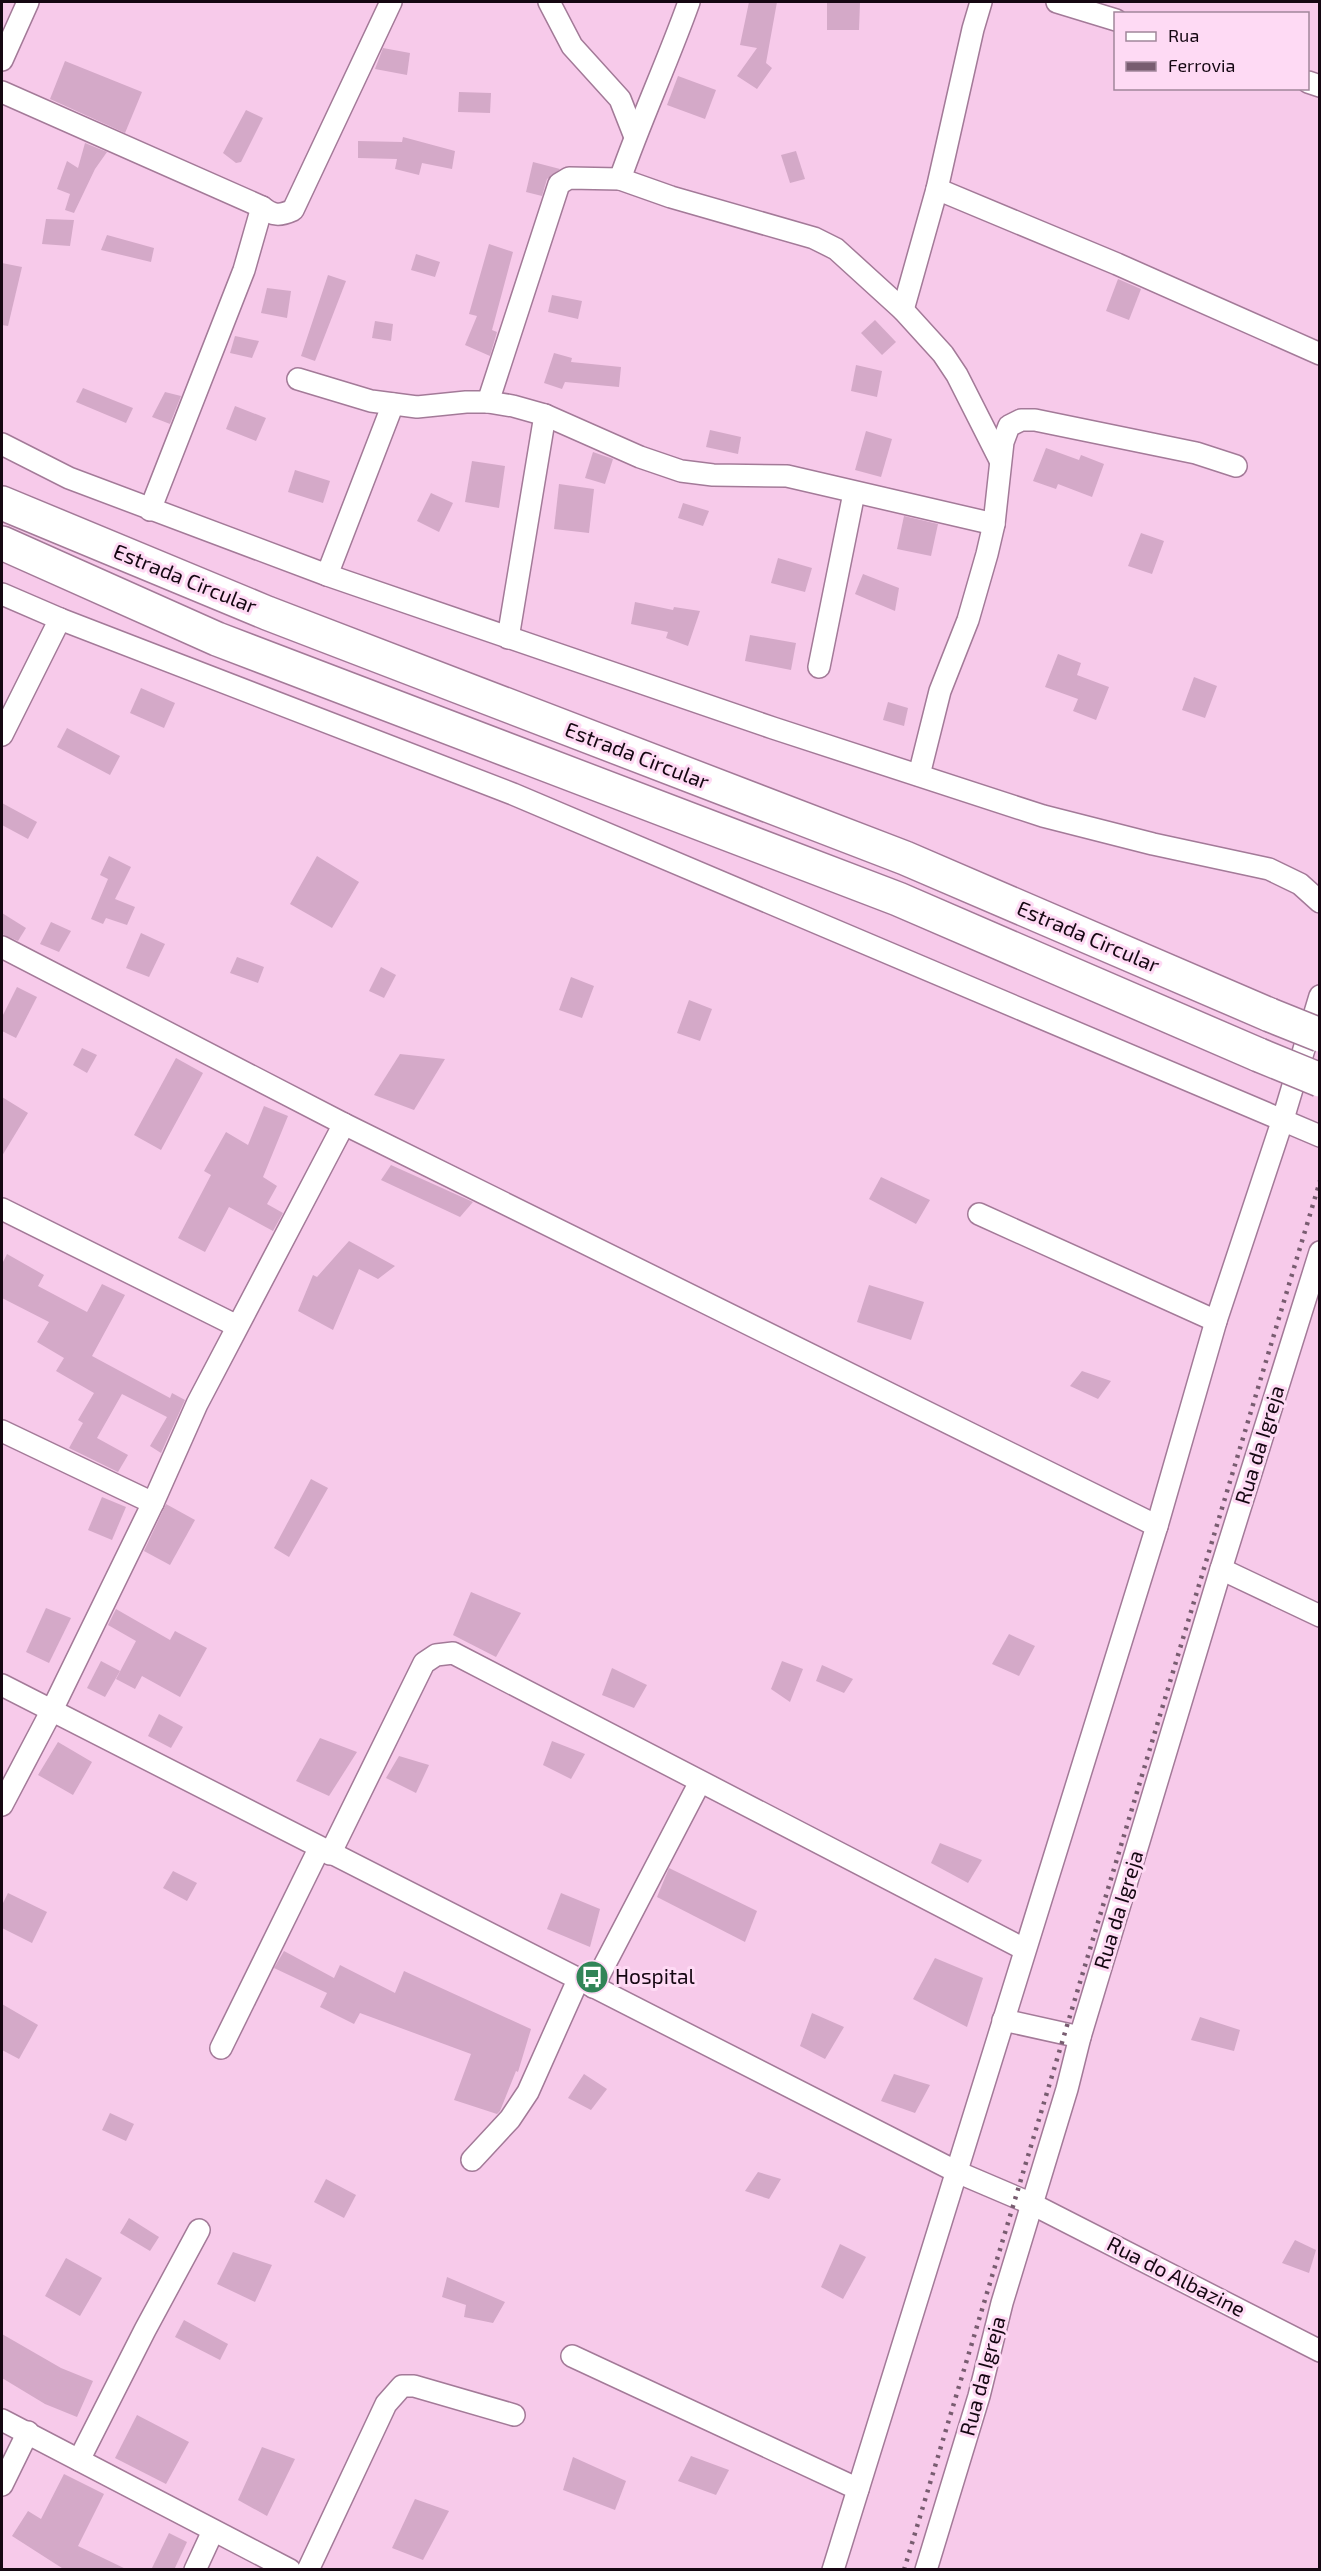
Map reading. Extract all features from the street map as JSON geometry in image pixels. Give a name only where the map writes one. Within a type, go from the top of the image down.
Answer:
[{"type":"main road","name":"Estrada Circular","points":[[2,503],[267,613],[905,858],[1320,1035]]},
{"type":"main road","name":"Estrada Circular","points":[[2,543],[217,639],[898,899],[1320,1080]]},
{"type":"street","points":[[2,60],[27,2]]},
{"type":"street","points":[[2,92],[262,207],[272,215],[283,214],[293,210],[391,2]]},
{"type":"street","points":[[549,2],[572,46],[621,99],[635,137]]},
{"type":"street","points":[[620,179],[689,2]]},
{"type":"street","points":[[903,310],[937,189],[981,2]]},
{"type":"street","points":[[1057,2],[1114,19]]},
{"type":"street","points":[[488,402],[559,184],[569,178],[620,179],[671,197],[814,238],[836,249],[903,310],[943,354],[957,375],[1000,460]]},
{"type":"street","points":[[937,189],[1117,264],[1320,354]]},
{"type":"street","points":[[150,510],[244,270],[262,207]]},
{"type":"street","points":[[298,380],[370,401],[417,407],[488,402],[545,415],[640,457],[681,471],[713,475],[787,476],[993,524]]},
{"type":"street","points":[[327,575],[393,404]]},
{"type":"street","points":[[508,638],[545,415]]},
{"type":"street","points":[[919,775],[940,691],[968,620],[983,571],[993,524],[1003,442],[1009,426],[1021,420],[1035,420],[1196,453],[1236,466]]},
{"type":"street","points":[[2,444],[69,478],[150,510],[508,638],[1043,816],[1105,833],[1269,869],[1300,884],[1320,902]]},
{"type":"street","points":[[819,667],[854,493]]},
{"type":"street","points":[[2,594],[60,620],[513,795],[1320,1136]]},
{"type":"street","points":[[2,735],[60,620]]},
{"type":"street","points":[[2,947],[344,1124],[1157,1526]]},
{"type":"street","points":[[833,2570],[1157,1526],[1216,1321],[1283,1119],[1320,996]]},
{"type":"street","points":[[2,1805],[52,1710],[153,1503],[197,1404],[344,1124]]},
{"type":"street","points":[[2,1209],[237,1326]]},
{"type":"street","points":[[979,1214],[1216,1321]]},
{"type":"street","name":"Rua da Igreja","points":[[926,2570],[979,2396],[1002,2303],[1067,2089],[1080,2037],[1221,1569],[1320,1252]]},
{"type":"street","points":[[2,1431],[153,1503]]},
{"type":"street","points":[[1221,1569],[1320,1616]]},
{"type":"street","points":[[221,2048],[424,1663],[436,1656],[453,1653],[1024,1949]]},
{"type":"street","name":"Rua do Albazine","points":[[2,1685],[325,1852],[957,2172],[1032,2204],[1320,2350]]},
{"type":"street","points":[[472,2160],[510,2119],[528,2092],[585,1984],[700,1782]]},
{"type":"street","points":[[1003,2020],[1080,2037]]},
{"type":"street","points":[[79,2460],[199,2230]]},
{"type":"street","points":[[572,2356],[858,2489]]},
{"type":"street","points":[[308,2570],[386,2404],[402,2386],[414,2386],[514,2415]]},
{"type":"street","points":[[2,2420],[290,2570]]},
{"type":"street","points":[[2,2485],[28,2432]]},
{"type":"street","points":[[195,2570],[213,2531]]},
{"type":"building","points":[[749,2],[777,2],[766,63],[772,68],[757,89],[737,76],[757,48],[740,45]]},
{"type":"building","points":[[827,2],[860,2],[859,30],[827,30]]},
{"type":"building","points":[[383,48],[410,53],[407,75],[375,69]]},
{"type":"building","points":[[65,61],[142,92],[125,133],[50,99]]},
{"type":"building","points":[[678,76],[716,90],[705,119],[667,105]]},
{"type":"building","points":[[459,92],[491,93],[490,113],[458,112]]},
{"type":"building","points":[[246,110],[263,118],[241,162],[236,163],[223,153]]},
{"type":"building","points":[[403,137],[455,151],[452,169],[422,163],[419,175],[395,169],[397,159],[358,158],[358,141],[402,142]]},
{"type":"building","points":[[85,143],[107,152],[95,169],[74,213],[65,210],[70,194],[57,189],[67,161],[78,168]]},
{"type":"building","points":[[796,151],[805,179],[790,183],[781,155]]},
{"type":"building","points":[[533,162],[560,169],[547,179],[542,196],[526,192]]},
{"type":"building","points":[[46,219],[74,220],[70,246],[42,244]]},
{"type":"building","points":[[107,235],[154,248],[151,262],[101,250]]},
{"type":"building","points":[[489,244],[513,252],[492,330],[497,332],[490,356],[465,345],[477,316],[469,314]]},
{"type":"building","points":[[416,254],[440,262],[435,277],[411,270]]},
{"type":"building","points":[[2,263],[22,267],[8,326],[2,325]]},
{"type":"building","points":[[328,275],[346,281],[315,361],[301,356]]},
{"type":"building","points":[[1118,279],[1141,289],[1129,320],[1106,311]]},
{"type":"building","points":[[267,288],[291,291],[287,318],[261,313]]},
{"type":"building","points":[[552,295],[582,301],[578,319],[548,312]]},
{"type":"building","points":[[875,320],[896,342],[882,355],[861,333]]},
{"type":"building","points":[[375,321],[393,324],[391,341],[372,338]]},
{"type":"building","points":[[235,336],[259,341],[252,358],[230,353]]},
{"type":"building","points":[[554,353],[572,358],[571,362],[621,367],[619,387],[565,382],[562,389],[544,383]]},
{"type":"building","points":[[856,365],[882,371],[877,397],[851,391]]},
{"type":"building","points":[[83,388],[133,408],[126,423],[76,402]]},
{"type":"building","points":[[165,392],[181,396],[170,424],[152,417]]},
{"type":"building","points":[[235,406],[266,418],[256,441],[226,429]]},
{"type":"building","points":[[710,430],[741,437],[738,454],[706,447]]},
{"type":"building","points":[[866,431],[892,439],[881,477],[855,470]]},
{"type":"building","points":[[1046,448],[1079,460],[1081,455],[1104,464],[1092,497],[1058,484],[1056,489],[1033,481]]},
{"type":"building","points":[[593,452],[613,459],[605,484],[585,478]]},
{"type":"building","points":[[472,461],[505,466],[499,508],[465,502]]},
{"type":"building","points":[[295,470],[330,481],[323,503],[288,492]]},
{"type":"building","points":[[559,484],[594,489],[589,533],[554,529]]},
{"type":"building","points":[[431,493],[453,503],[439,532],[417,521]]},
{"type":"building","points":[[683,503],[709,511],[703,526],[678,518]]},
{"type":"building","points":[[904,516],[938,524],[931,556],[897,549]]},
{"type":"building","points":[[1141,533],[1164,541],[1152,574],[1128,566]]},
{"type":"building","points":[[778,558],[812,568],[805,592],[771,583]]},
{"type":"building","points":[[863,574],[899,588],[895,611],[855,594]]},
{"type":"building","points":[[635,602],[673,610],[674,607],[700,611],[688,646],[666,638],[668,632],[631,624]]},
{"type":"building","points":[[750,635],[796,643],[791,670],[745,661]]},
{"type":"building","points":[[1058,654],[1081,663],[1077,675],[1109,687],[1096,720],[1073,711],[1078,699],[1045,687]]},
{"type":"building","points":[[1194,677],[1217,686],[1205,718],[1182,710]]},
{"type":"building","points":[[141,688],[175,703],[164,728],[130,713]]},
{"type":"building","points":[[888,702],[908,708],[904,726],[883,720]]},
{"type":"building","points":[[67,728],[120,756],[110,775],[57,747]]},
{"type":"building","points":[[2,803],[37,822],[28,839],[2,825]]},
{"type":"building","points":[[109,856],[131,867],[115,899],[135,907],[127,925],[106,918],[103,924],[91,919],[108,879],[100,875]]},
{"type":"building","points":[[317,856],[359,882],[332,928],[290,904]]},
{"type":"building","points":[[2,913],[26,928],[18,941],[2,934]]},
{"type":"building","points":[[51,922],[71,931],[59,952],[40,944]]},
{"type":"building","points":[[141,933],[165,944],[149,977],[126,968]]},
{"type":"building","points":[[237,957],[264,967],[258,983],[230,973]]},
{"type":"building","points":[[381,967],[396,975],[384,998],[369,991]]},
{"type":"building","points":[[571,977],[594,986],[582,1018],[559,1010]]},
{"type":"building","points":[[17,987],[37,997],[16,1038],[2,1031],[2,1017]]},
{"type":"building","points":[[689,1000],[712,1009],[700,1041],[677,1033]]},
{"type":"building","points":[[82,1048],[97,1055],[87,1073],[73,1065]]},
{"type":"building","points":[[400,1054],[445,1059],[414,1110],[374,1095]]},
{"type":"building","points":[[176,1058],[203,1073],[161,1150],[134,1135]]},
{"type":"building","points":[[2,1097],[28,1113],[2,1156]]},
{"type":"building","points":[[264,1106],[288,1116],[263,1177],[277,1186],[267,1204],[283,1213],[273,1231],[229,1207],[205,1252],[178,1238],[211,1175],[204,1171],[226,1132],[248,1145]]},
{"type":"building","points":[[391,1165],[473,1202],[460,1217],[381,1180]]},
{"type":"building","points":[[881,1177],[930,1200],[916,1224],[869,1199]]},
{"type":"building","points":[[349,1241],[395,1266],[378,1279],[359,1269],[333,1330],[298,1311],[313,1275],[317,1277]]},
{"type":"building","points":[[7,1254],[44,1275],[38,1286],[87,1312],[102,1284],[125,1295],[92,1356],[170,1398],[172,1393],[185,1400],[161,1453],[150,1446],[167,1417],[122,1394],[97,1438],[128,1455],[118,1472],[69,1448],[83,1423],[78,1420],[94,1393],[56,1371],[64,1358],[37,1342],[49,1322],[2,1298],[2,1264]]},
{"type":"building","points":[[869,1285],[924,1302],[911,1340],[857,1322]]},
{"type":"building","points":[[1082,1371],[1111,1381],[1098,1399],[1070,1386]]},
{"type":"building","points":[[311,1479],[328,1488],[289,1557],[274,1548]]},
{"type":"building","points":[[102,1497],[126,1507],[112,1540],[88,1530]]},
{"type":"building","points":[[166,1504],[195,1520],[170,1565],[144,1551]]},
{"type":"building","points":[[471,1592],[521,1613],[496,1657],[453,1635]]},
{"type":"building","points":[[46,1608],[71,1618],[49,1663],[26,1652]]},
{"type":"building","points":[[116,1609],[170,1640],[175,1631],[207,1648],[180,1697],[142,1676],[135,1689],[116,1679],[136,1641],[108,1625]]},
{"type":"building","points":[[1009,1634],[1035,1646],[1019,1676],[992,1664]]},
{"type":"building","points":[[101,1661],[120,1671],[105,1697],[87,1688]]},
{"type":"building","points":[[782,1661],[803,1669],[790,1702],[771,1689]]},
{"type":"building","points":[[822,1665],[853,1679],[844,1693],[816,1681]]},
{"type":"building","points":[[612,1668],[647,1685],[634,1708],[602,1695]]},
{"type":"building","points":[[159,1714],[183,1727],[171,1748],[148,1736]]},
{"type":"building","points":[[320,1738],[357,1752],[329,1796],[296,1781]]},
{"type":"building","points":[[552,1741],[585,1754],[571,1779],[543,1765]]},
{"type":"building","points":[[58,1742],[92,1762],[73,1795],[38,1775]]},
{"type":"building","points":[[399,1756],[429,1765],[416,1793],[386,1778]]},
{"type":"building","points":[[940,1843],[982,1860],[968,1883],[931,1863]]},
{"type":"building","points":[[669,1868],[757,1911],[745,1942],[657,1897]]},
{"type":"building","points":[[173,1871],[197,1883],[187,1901],[163,1888]]},
{"type":"building","points":[[8,1893],[47,1912],[32,1943],[2,1928],[2,1905]]},
{"type":"building","points":[[561,1893],[600,1909],[590,1947],[547,1929]]},
{"type":"building","points":[[284,1951],[334,1978],[340,1965],[395,1993],[404,1971],[531,2029],[518,2072],[516,2071],[500,2111],[497,2114],[454,2100],[471,2054],[360,2013],[354,2024],[320,2007],[327,1993],[274,1968]]},
{"type":"building","points":[[935,1958],[983,1978],[967,2027],[913,1999]]},
{"type":"building","points":[[2,2004],[38,2025],[19,2059],[2,2050]]},
{"type":"building","points":[[812,2013],[844,2027],[825,2059],[800,2046]]},
{"type":"building","points":[[1200,2017],[1240,2030],[1234,2051],[1191,2040]]},
{"type":"building","points":[[584,2074],[607,2089],[591,2110],[568,2098]]},
{"type":"building","points":[[894,2074],[930,2085],[915,2113],[881,2101]]},
{"type":"building","points":[[110,2113],[134,2124],[126,2141],[102,2130]]},
{"type":"building","points":[[758,2172],[781,2179],[769,2199],[745,2191]]},
{"type":"building","points":[[326,2179],[356,2195],[344,2218],[314,2202]]},
{"type":"building","points":[[129,2218],[159,2237],[150,2251],[120,2233]]},
{"type":"building","points":[[1295,2240],[1316,2250],[1309,2273],[1282,2263]]},
{"type":"building","points":[[840,2244],[866,2257],[843,2299],[821,2287]]},
{"type":"building","points":[[233,2252],[272,2265],[255,2302],[217,2284]]},
{"type":"building","points":[[66,2258],[102,2278],[80,2316],[45,2296]]},
{"type":"building","points":[[447,2277],[505,2302],[493,2323],[464,2317],[466,2305],[442,2297]]},
{"type":"building","points":[[184,2320],[228,2344],[220,2360],[175,2337]]},
{"type":"building","points":[[2,2334],[61,2368],[93,2381],[77,2417],[45,2404],[2,2378]]},
{"type":"building","points":[[137,2415],[189,2442],[166,2484],[115,2458]]},
{"type":"building","points":[[262,2447],[295,2459],[267,2516],[238,2500]]},
{"type":"building","points":[[691,2456],[729,2470],[716,2495],[678,2481]]},
{"type":"building","points":[[573,2457],[626,2481],[615,2510],[563,2490]]},
{"type":"building","points":[[64,2474],[104,2494],[78,2546],[128,2570],[65,2570],[12,2536],[28,2511],[41,2519]]},
{"type":"building","points":[[415,2499],[449,2511],[423,2560],[392,2548]]},
{"type":"building","points":[[169,2533],[187,2542],[174,2570],[151,2570]]},
{"type":"railway","points":[[904,2570],[1320,1181]]},
{"type":"place","name":"Hospital","points":[[592,1977]]}]
